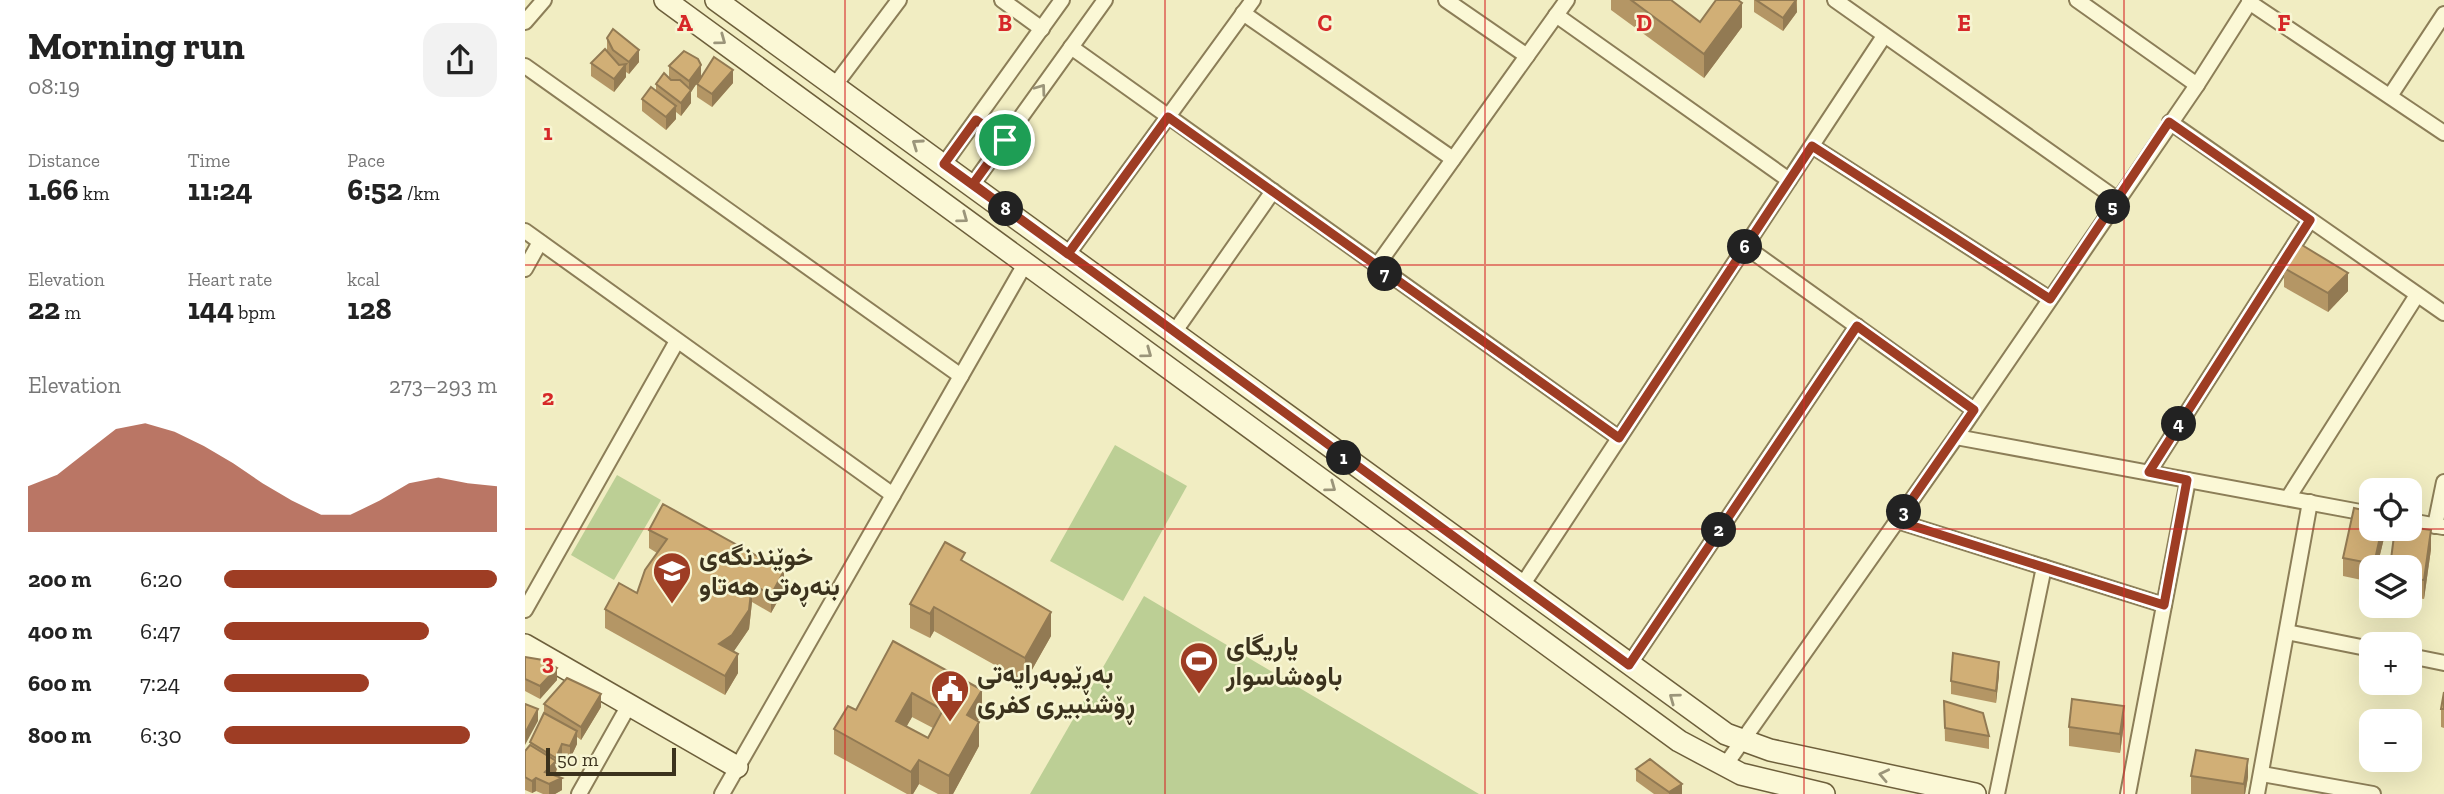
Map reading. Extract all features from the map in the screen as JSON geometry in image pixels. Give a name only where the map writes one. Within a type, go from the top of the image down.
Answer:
[{"type":"street","points":[[525,22],[544,0]]},
{"type":"street","points":[[665,0],[1679,741],[1724,767],[1759,780],[1824,794]]},
{"type":"street","points":[[835,85],[898,0]]},
{"type":"street","points":[[1002,0],[1042,29]]},
{"type":"street","points":[[944,164],[1062,0]]},
{"type":"street","points":[[973,184],[1105,0]]},
{"type":"street","points":[[1068,254],[1253,0]]},
{"type":"street","points":[[1446,0],[1527,56]]},
{"type":"street","points":[[1376,267],[1567,0]]},
{"type":"street","points":[[1835,0],[2118,200]]},
{"type":"street","points":[[2077,0],[2197,85]]},
{"type":"street","points":[[1724,767],[1956,437],[2169,122],[2197,85],[2250,1],[2444,133]]},
{"type":"street","points":[[730,4],[835,85],[973,184],[1173,334],[1711,724],[1743,742],[1975,794]]},
{"type":"street","points":[[1243,13],[1453,159]]},
{"type":"street","points":[[2390,96],[2444,14]]},
{"type":"street","points":[[1556,15],[1789,180]]},
{"type":"street","points":[[1521,587],[1884,36]]},
{"type":"street","points":[[1071,47],[1619,438]]},
{"type":"street","points":[[525,66],[961,376]]},
{"type":"street","points":[[865,146],[883,120]]},
{"type":"street","points":[[976,120],[1005,140]]},
{"type":"street","points":[[2169,122],[2444,313]]},
{"type":"street","points":[[1812,146],[2050,299]]},
{"type":"street","points":[[1173,334],[1273,191]]},
{"type":"street","points":[[2149,472],[2310,220]]},
{"type":"street","points":[[525,231],[893,495]]},
{"type":"street","points":[[525,269],[540,242]]},
{"type":"street","points":[[1746,247],[1974,410]]},
{"type":"street","points":[[722,794],[1025,264]]},
{"type":"street","points":[[1090,311],[1110,286]]},
{"type":"street","points":[[2288,498],[2417,295]]},
{"type":"street","points":[[1629,665],[1857,326]]},
{"type":"street","points":[[525,610],[677,341]]},
{"type":"street","points":[[1956,437],[2359,512]]},
{"type":"street","points":[[2128,794],[2187,480]]},
{"type":"street","points":[[2422,523],[2440,526],[2444,482]]},
{"type":"street","points":[[2257,794],[2310,502]]},
{"type":"street","points":[[1897,521],[2164,605]]},
{"type":"street","points":[[1997,794],[2044,567]]},
{"type":"street","points":[[2287,632],[2359,647]]},
{"type":"street","points":[[525,645],[737,767]]},
{"type":"street","points":[[2422,658],[2444,663]]},
{"type":"street","points":[[579,794],[629,705]]},
{"type":"street","points":[[2262,774],[2374,794]]},
{"type":"green space","points":[[1115,445],[1187,486],[1123,601],[1050,561]]},
{"type":"green space","points":[[617,475],[661,500],[614,580],[571,555]]},
{"type":"green space","name":"یاریگای باوەشاسوار","points":[[1144,596],[1479,794],[1030,794]]},
{"type":"building","points":[[1631,0],[1671,0],[1700,22],[1716,0],[1738,0],[1742,3],[1704,54]]},
{"type":"building","points":[[1756,0],[1796,0],[1783,18]]},
{"type":"building","points":[[613,29],[639,50],[629,62],[613,50],[607,38]]},
{"type":"building","points":[[605,49],[619,65],[626,64],[614,79],[591,63]]},
{"type":"building","points":[[684,51],[698,59],[701,65],[689,81],[669,66]]},
{"type":"building","points":[[714,57],[733,70],[712,94],[697,84]]},
{"type":"building","points":[[664,73],[671,80],[680,80],[691,90],[681,103],[656,84]]},
{"type":"building","points":[[651,87],[676,106],[666,117],[642,99]]},
{"type":"building","points":[[2297,242],[2348,273],[2328,293],[2284,268]]},
{"type":"building","points":[[663,504],[784,571],[771,595],[752,584],[749,610],[732,635],[719,644],[738,654],[725,676],[605,609],[619,583],[637,593],[645,570],[667,539],[649,530]]},
{"type":"building","points":[[2354,508],[2359,509],[2359,541],[2379,541],[2376,555],[2359,555],[2359,561],[2343,558]]},
{"type":"building","points":[[2422,529],[2431,530],[2424,580],[2422,555],[2392,555],[2393,541],[2422,541]]},
{"type":"building","points":[[945,542],[965,553],[961,560],[1051,612],[1025,658],[934,607],[930,614],[910,604]]},
{"type":"building","points":[[893,641],[982,690],[967,715],[979,722],[949,776],[919,760],[911,772],[834,729],[848,706],[856,710]],"holes":[[[912,693],[943,710],[928,738],[896,721]]]},
{"type":"building","points":[[1953,653],[1999,662],[1996,691],[1951,681]]},
{"type":"building","points":[[525,657],[543,660],[557,668],[540,686],[525,679]]},
{"type":"building","points":[[567,678],[601,694],[581,727],[544,704]]},
{"type":"building","points":[[2072,699],[2124,706],[2120,734],[2069,727]]},
{"type":"building","points":[[1944,701],[1983,713],[1989,736],[1945,728]]},
{"type":"building","points":[[525,704],[538,709],[525,733]]},
{"type":"building","points":[[544,713],[577,731],[570,746],[562,744],[556,758],[530,742]]},
{"type":"building","points":[[530,745],[556,761],[545,772],[562,778],[549,784],[536,778],[532,781],[525,777],[525,751]]},
{"type":"building","points":[[2196,750],[2248,759],[2244,784],[2191,776]]},
{"type":"building","points":[[1650,759],[1682,784],[1669,792],[1636,769]]},
{"type":"place","name":"خوێندنگەی بنەڕەتی هەتاو","points":[[672,605]]},
{"type":"place","name":"یاریگای باوەشاسوار","points":[[1199,695]]},
{"type":"place","name":"بەڕێوبەرایەتی ڕۆشنبیری کفری","points":[[950,723]]},
{"type":"route","points":[[1005,140],[973,184],[1173,334],[1629,665],[1857,326],[1974,410],[1897,521],[2164,605],[2187,480],[2149,472],[2310,220],[2169,122],[2050,299],[1812,146],[1619,438],[1168,117],[1068,254],[973,184],[944,164],[976,120],[1005,140]]}]
